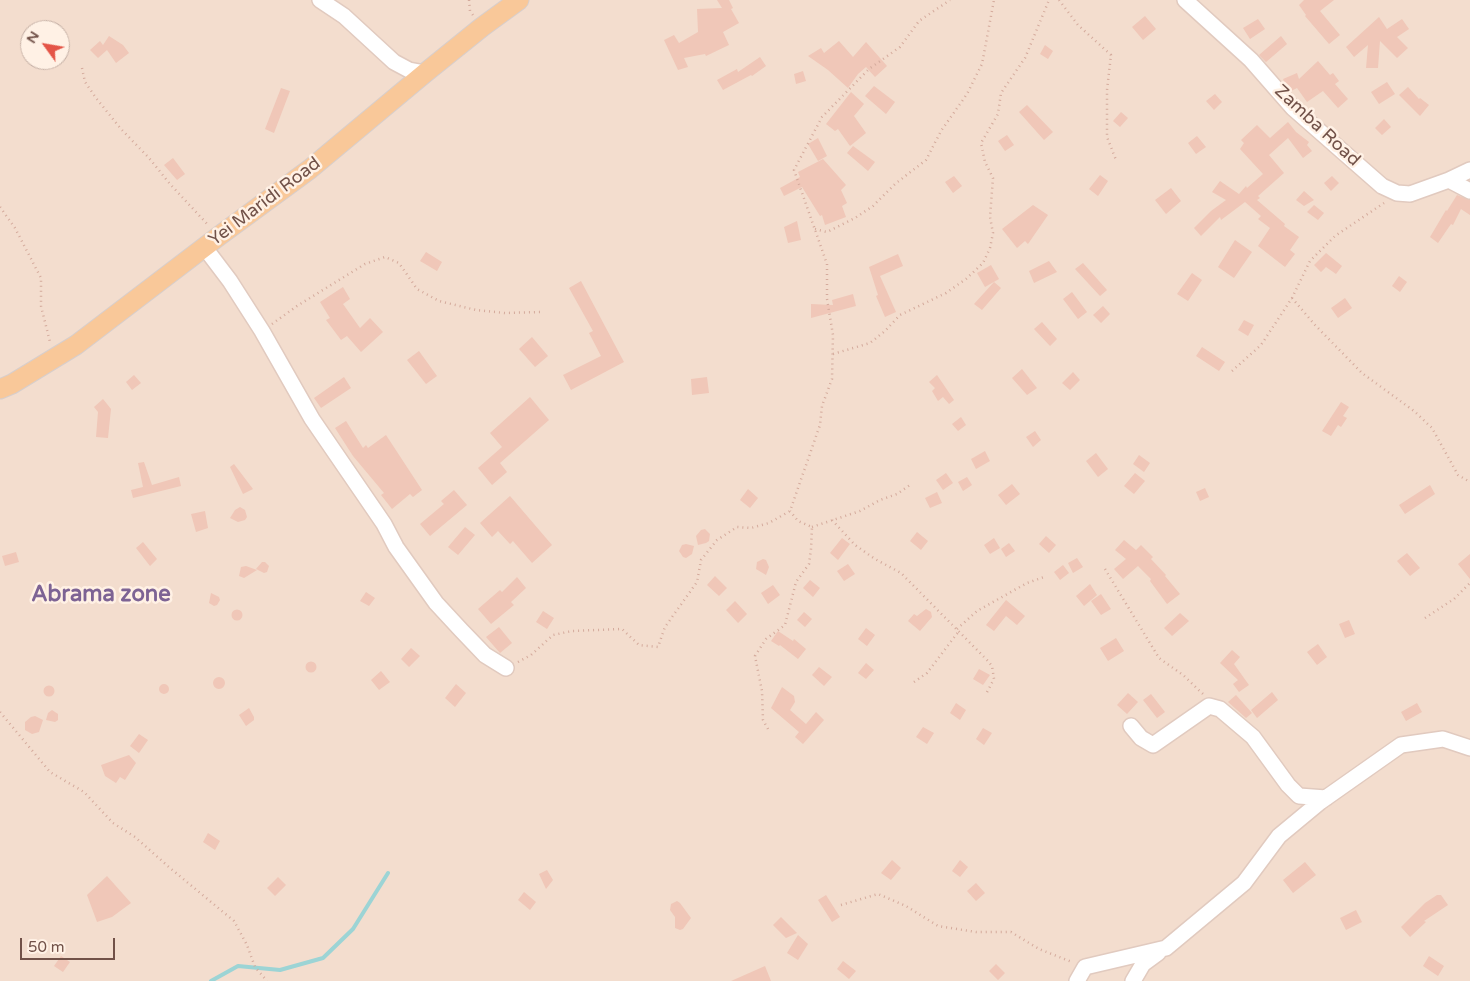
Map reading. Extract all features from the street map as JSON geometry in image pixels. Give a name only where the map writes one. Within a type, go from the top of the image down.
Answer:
[{"type":"main road","name":"Yei Maridi Road","points":[[0,389],[12,384],[76,345],[310,170],[482,27],[520,0]]},
{"type":"street","points":[[320,0],[344,16],[394,62],[409,70],[425,74]]},
{"type":"street","name":"Zamba Road","points":[[1184,0],[1251,60],[1292,108],[1382,186],[1397,193]]},
{"type":"street","points":[[1397,193],[1410,194],[1470,170]]},
{"type":"street","points":[[1449,180],[1470,191]]},
{"type":"street","points":[[212,242],[230,281],[262,331],[312,419],[384,524],[396,547],[436,603],[485,655],[506,668]]},
{"type":"street","points":[[1131,726],[1141,738],[1152,745],[1209,706],[1218,708],[1253,737],[1288,786],[1299,796],[1326,798]]},
{"type":"street","points":[[1133,981],[1143,964],[1166,948],[1244,882],[1279,836],[1326,798],[1401,745],[1443,739],[1470,748]]},
{"type":"street","points":[[1076,981],[1085,967],[1166,948]]},
{"type":"path","points":[[506,668],[532,656],[553,636],[572,631],[622,629],[640,645],[658,647],[665,627],[697,582],[701,560],[717,540],[737,527],[751,528],[769,523],[790,511],[820,425],[822,406],[832,379],[833,354],[833,335],[827,299],[827,264],[794,170],[822,117],[868,69],[900,47],[919,21],[950,0]]},
{"type":"path","points":[[815,229],[827,232],[855,218],[874,206],[895,184],[926,160],[941,131],[967,94],[982,64],[994,0]]},
{"type":"path","points":[[833,354],[870,343],[900,315],[946,293],[966,279],[983,263],[990,248],[993,233],[990,217],[994,178],[985,162],[980,143],[998,114],[1002,93],[1025,58],[1049,0]]},
{"type":"path","points":[[1060,0],[1078,25],[1111,56],[1107,90],[1107,136],[1116,160]]},
{"type":"path","points":[[82,68],[85,82],[96,98],[170,184],[212,242]]},
{"type":"path","points":[[1232,371],[1261,345],[1292,298],[1310,261],[1335,236],[1397,193]]},
{"type":"path","points":[[0,207],[15,228],[41,278],[41,306],[54,358]]},
{"type":"path","points":[[262,331],[297,306],[365,264],[385,258],[399,263],[417,289],[439,301],[485,311],[505,313],[541,312]]},
{"type":"path","points":[[1292,298],[1315,326],[1362,373],[1432,428],[1458,475],[1470,482]]},
{"type":"path","points":[[790,511],[798,521],[812,527],[860,511],[880,500],[897,494],[910,485]]},
{"type":"path","points":[[832,520],[855,545],[875,559],[901,573],[992,666],[994,679],[986,694]]},
{"type":"path","points":[[768,729],[763,720],[762,691],[755,656],[766,639],[785,625],[796,582],[809,564],[812,527]]},
{"type":"path","points":[[1105,569],[1159,658],[1183,675],[1218,708]]},
{"type":"path","points":[[914,682],[928,673],[958,630],[977,611],[1027,583],[1044,577]]},
{"type":"path","points":[[1425,618],[1454,599],[1470,583]]},
{"type":"path","points":[[0,712],[50,772],[84,792],[113,823],[135,837],[234,921],[247,945],[254,967],[267,981]]},
{"type":"path","points":[[841,905],[878,894],[906,906],[938,926],[976,932],[1011,932],[1039,949],[1085,967]]},
{"type":"shaded area","points":[[0,0],[1470,0],[1470,981],[0,981]]},
{"type":"building","points":[[717,0],[729,0],[733,8],[731,9],[739,23],[723,32],[729,45],[706,56],[705,54],[684,58],[688,67],[678,70],[664,40],[674,35],[679,43],[698,32],[697,9],[722,8]]},
{"type":"building","points":[[1304,0],[1334,0],[1320,11],[1340,35],[1329,44],[1305,16],[1299,5]]},
{"type":"building","points":[[1145,16],[1156,29],[1143,40],[1132,27]]},
{"type":"building","points":[[1379,17],[1387,29],[1402,19],[1409,29],[1397,37],[1408,48],[1397,58],[1380,41],[1378,68],[1366,68],[1368,45],[1354,57],[1346,47]]},
{"type":"building","points":[[1258,19],[1265,29],[1250,39],[1243,28]]},
{"type":"building","points":[[109,36],[123,45],[129,53],[116,63],[107,50],[98,58],[90,50],[100,41],[103,45]]},
{"type":"building","points":[[1281,36],[1287,44],[1266,62],[1259,55]]},
{"type":"building","points":[[839,41],[853,57],[866,42],[887,66],[875,77],[866,67],[858,74],[848,88],[828,70],[808,56],[821,48],[824,53]]},
{"type":"building","points":[[1045,45],[1053,51],[1048,59],[1040,54]]},
{"type":"building","points":[[760,57],[766,66],[752,76],[723,90],[717,80],[737,69],[738,72]]},
{"type":"building","points":[[1318,61],[1330,75],[1333,73],[1339,81],[1335,84],[1348,99],[1338,108],[1323,91],[1307,102],[1297,88],[1291,91],[1283,79],[1297,73],[1299,79]]},
{"type":"building","points":[[803,71],[806,81],[796,84],[794,74]]},
{"type":"building","points":[[1387,82],[1395,94],[1379,104],[1371,92]]},
{"type":"building","points":[[874,86],[895,102],[886,114],[865,96]]},
{"type":"building","points":[[1408,87],[1419,99],[1429,105],[1420,116],[1399,95]]},
{"type":"building","points":[[281,88],[290,91],[274,133],[265,129]]},
{"type":"building","points":[[851,92],[864,104],[854,116],[866,133],[850,146],[838,129],[835,131],[826,124]]},
{"type":"building","points":[[1215,94],[1222,102],[1214,110],[1206,101]]},
{"type":"building","points":[[1027,105],[1053,132],[1044,140],[1019,112]]},
{"type":"building","points":[[1121,112],[1128,118],[1120,127],[1113,121]]},
{"type":"building","points":[[1384,119],[1391,127],[1382,135],[1375,128]]},
{"type":"building","points":[[1288,122],[1296,132],[1309,142],[1307,145],[1312,151],[1303,158],[1288,138],[1269,155],[1284,173],[1258,196],[1260,198],[1257,200],[1285,224],[1284,226],[1299,237],[1290,250],[1295,254],[1285,267],[1258,246],[1270,228],[1258,219],[1261,216],[1245,202],[1221,220],[1220,217],[1201,236],[1194,228],[1211,211],[1226,200],[1212,192],[1220,181],[1239,194],[1246,186],[1247,188],[1263,174],[1240,149],[1244,143],[1241,140],[1257,125],[1270,138]]},
{"type":"building","points":[[1007,135],[1014,145],[1005,151],[998,141]]},
{"type":"building","points":[[1197,136],[1206,147],[1196,154],[1188,143]]},
{"type":"building","points":[[818,138],[827,156],[818,161],[808,144]]},
{"type":"building","points":[[853,146],[875,162],[868,171],[847,153]]},
{"type":"building","points":[[173,158],[185,174],[177,180],[164,165]]},
{"type":"building","points":[[823,159],[846,185],[841,190],[847,203],[842,206],[846,217],[825,225],[822,215],[820,216],[802,187],[784,196],[780,188],[800,177],[798,172]]},
{"type":"building","points":[[1100,175],[1108,181],[1098,196],[1089,189]]},
{"type":"building","points":[[954,176],[962,186],[953,193],[945,182]]},
{"type":"building","points":[[1332,176],[1339,183],[1331,191],[1324,183]]},
{"type":"building","points":[[1171,188],[1181,201],[1166,214],[1155,200]]},
{"type":"building","points":[[1304,191],[1314,200],[1304,206],[1296,200]]},
{"type":"building","points":[[1457,195],[1470,200],[1470,215],[1461,209],[1453,225],[1451,224],[1438,243],[1430,237]]},
{"type":"building","points":[[1033,205],[1048,215],[1028,244],[1025,241],[1017,248],[1002,229]]},
{"type":"building","points":[[1314,205],[1324,213],[1318,220],[1307,212]]},
{"type":"building","points":[[797,221],[801,240],[788,243],[784,227]]},
{"type":"building","points":[[1235,240],[1252,252],[1234,278],[1218,267]]},
{"type":"building","points":[[426,252],[442,262],[437,271],[420,261]]},
{"type":"building","points":[[1326,253],[1342,266],[1336,274],[1326,267],[1321,272],[1314,265]]},
{"type":"building","points":[[898,254],[903,266],[880,276],[896,312],[885,317],[876,296],[878,295],[869,267]]},
{"type":"building","points":[[1049,261],[1057,272],[1034,283],[1029,271]]},
{"type":"building","points":[[1083,263],[1107,290],[1100,296],[1075,269]]},
{"type":"building","points":[[991,265],[999,279],[985,287],[977,273]]},
{"type":"building","points":[[1192,273],[1202,280],[1188,301],[1177,294]]},
{"type":"building","points":[[1399,276],[1407,282],[1400,292],[1392,286]]},
{"type":"building","points":[[581,281],[624,362],[571,390],[563,375],[601,356],[589,333],[593,331],[569,288]]},
{"type":"building","points":[[994,282],[1001,288],[982,310],[974,304]]},
{"type":"building","points":[[343,287],[350,299],[343,304],[360,328],[370,318],[383,332],[361,352],[347,336],[341,340],[326,320],[330,318],[320,302]]},
{"type":"building","points":[[1072,292],[1087,312],[1078,319],[1063,299]]},
{"type":"building","points":[[853,294],[856,306],[811,318],[811,304],[833,305],[832,300]]},
{"type":"building","points":[[1345,298],[1352,308],[1338,318],[1331,308]]},
{"type":"building","points":[[1103,306],[1110,314],[1101,323],[1093,315]]},
{"type":"building","points":[[1244,320],[1254,325],[1248,336],[1238,330]]},
{"type":"building","points":[[1042,322],[1057,339],[1050,346],[1034,329]]},
{"type":"building","points":[[532,337],[548,356],[535,367],[519,349]]},
{"type":"building","points":[[1202,347],[1225,362],[1219,371],[1196,356]]},
{"type":"building","points":[[419,351],[437,376],[426,384],[407,360]]},
{"type":"building","points":[[1022,369],[1037,388],[1027,395],[1012,378]]},
{"type":"building","points":[[1073,372],[1080,380],[1070,390],[1062,383]]},
{"type":"building","points":[[134,375],[141,383],[132,390],[126,382]]},
{"type":"building","points":[[937,375],[954,400],[949,404],[943,397],[938,401],[932,391],[935,388],[929,382]]},
{"type":"building","points":[[344,377],[351,388],[321,408],[314,398]]},
{"type":"building","points":[[707,377],[709,393],[692,395],[691,379]]},
{"type":"building","points":[[530,397],[549,420],[500,463],[507,472],[492,485],[478,468],[502,447],[490,433]]},
{"type":"building","points":[[103,399],[111,409],[108,438],[96,437],[98,412],[94,407]]},
{"type":"building","points":[[1341,402],[1349,407],[1343,416],[1347,418],[1341,427],[1338,425],[1331,436],[1322,431]]},
{"type":"building","points":[[961,417],[966,425],[958,431],[952,424]]},
{"type":"building","points":[[346,421],[363,448],[366,445],[368,448],[386,435],[422,490],[413,497],[410,494],[392,509],[381,495],[384,493],[353,456],[335,428]]},
{"type":"building","points":[[1035,431],[1041,440],[1033,447],[1026,437]]},
{"type":"building","points":[[985,451],[990,461],[976,469],[971,459]]},
{"type":"building","points":[[1096,453],[1108,469],[1098,477],[1086,461]]},
{"type":"building","points":[[1139,455],[1150,463],[1144,472],[1133,464]]},
{"type":"building","points":[[144,462],[152,485],[179,477],[181,486],[133,498],[131,490],[143,487],[138,463]]},
{"type":"building","points":[[234,464],[253,489],[243,494],[230,467]]},
{"type":"building","points":[[946,473],[953,483],[943,490],[936,480]]},
{"type":"building","points":[[1135,473],[1145,481],[1134,494],[1124,486]]},
{"type":"building","points":[[967,477],[972,485],[963,491],[958,482]]},
{"type":"building","points":[[1012,484],[1020,494],[1006,505],[998,495]]},
{"type":"building","points":[[1430,485],[1435,494],[1405,514],[1399,505]]},
{"type":"building","points":[[1205,488],[1209,497],[1200,501],[1196,492]]},
{"type":"building","points":[[748,489],[758,498],[750,508],[740,500]]},
{"type":"building","points":[[454,490],[467,505],[430,536],[420,524],[444,504],[441,501]]},
{"type":"building","points":[[937,492],[942,503],[930,508],[925,498]]},
{"type":"building","points":[[510,496],[552,545],[532,563],[513,541],[510,544],[498,531],[492,537],[480,523]]},
{"type":"building","points":[[240,507],[245,510],[247,517],[245,520],[238,522],[230,518],[235,510]]},
{"type":"building","points":[[205,511],[208,528],[196,532],[191,514]]},
{"type":"building","points":[[465,527],[475,535],[458,555],[448,547]]},
{"type":"building","points":[[705,529],[710,534],[709,541],[698,545],[696,536],[701,530]]},
{"type":"building","points":[[917,532],[928,541],[921,550],[910,541]]},
{"type":"building","points":[[1046,536],[1056,545],[1049,553],[1039,544]]},
{"type":"building","points":[[842,538],[850,544],[838,560],[830,553]]},
{"type":"building","points":[[994,538],[1000,548],[990,554],[984,545]]},
{"type":"building","points":[[1124,540],[1136,550],[1141,545],[1153,557],[1151,559],[1180,594],[1167,604],[1150,581],[1151,579],[1138,566],[1123,579],[1114,569],[1126,559],[1115,550]]},
{"type":"building","points":[[143,542],[157,559],[150,566],[136,548]]},
{"type":"building","points":[[1009,543],[1015,551],[1006,557],[1001,549]]},
{"type":"building","points":[[682,545],[694,546],[692,554],[686,558],[679,551]]},
{"type":"building","points":[[16,552],[19,562],[5,566],[2,556]]},
{"type":"building","points":[[1407,553],[1420,568],[1410,576],[1397,561]]},
{"type":"building","points":[[1470,554],[1470,579],[1458,564]]},
{"type":"building","points":[[1077,558],[1083,567],[1073,573],[1068,563]]},
{"type":"building","points":[[763,559],[766,560],[769,567],[766,575],[756,569],[757,562]]},
{"type":"building","points":[[262,562],[269,566],[267,572],[264,573],[256,569]]},
{"type":"building","points":[[848,564],[855,574],[844,581],[837,571]]},
{"type":"building","points":[[1063,565],[1069,573],[1060,580],[1054,572]]},
{"type":"building","points":[[246,566],[257,570],[244,578],[239,576],[241,567]]},
{"type":"building","points":[[715,576],[727,588],[719,596],[707,585]]},
{"type":"building","points":[[517,577],[526,588],[511,602],[514,605],[491,624],[478,609],[500,590],[502,592]]},
{"type":"building","points":[[810,580],[820,588],[813,597],[803,588]]},
{"type":"building","points":[[1090,584],[1097,595],[1084,606],[1076,596]]},
{"type":"building","points":[[773,585],[780,595],[768,604],[761,593]]},
{"type":"building","points":[[366,592],[375,598],[369,606],[360,601]]},
{"type":"building","points":[[211,593],[219,597],[220,600],[217,605],[214,606],[209,603]]},
{"type":"building","points":[[1101,594],[1111,609],[1101,615],[1091,601]]},
{"type":"building","points":[[1006,600],[1025,616],[1017,625],[1006,616],[994,631],[986,625]]},
{"type":"building","points":[[735,601],[747,614],[738,623],[726,610]]},
{"type":"building","points":[[237,609],[243,615],[237,621],[231,615]]},
{"type":"building","points":[[926,609],[931,612],[932,617],[920,631],[908,621],[914,614],[917,616]]},
{"type":"building","points":[[543,611],[554,618],[547,629],[536,622]]},
{"type":"building","points":[[804,612],[812,619],[805,627],[797,620]]},
{"type":"building","points":[[1180,613],[1189,621],[1172,636],[1164,628]]},
{"type":"building","points":[[1349,620],[1355,634],[1345,638],[1339,624]]},
{"type":"building","points":[[499,627],[512,643],[500,653],[486,637]]},
{"type":"building","points":[[866,628],[875,635],[867,646],[858,639]]},
{"type":"building","points":[[778,631],[793,641],[794,639],[806,649],[798,659],[780,645],[771,641]]},
{"type":"building","points":[[1116,638],[1124,651],[1108,661],[1100,648]]},
{"type":"building","points":[[1318,644],[1327,657],[1317,665],[1307,652]]},
{"type":"building","points":[[411,648],[420,656],[409,667],[401,659]]},
{"type":"building","points":[[1232,650],[1240,657],[1234,664],[1249,685],[1239,692],[1233,684],[1238,680],[1220,663]]},
{"type":"building","points":[[309,662],[313,662],[316,667],[315,671],[309,672],[306,669],[306,665]]},
{"type":"building","points":[[866,663],[874,670],[866,679],[858,673]]},
{"type":"building","points":[[819,667],[832,677],[824,686],[812,675]]},
{"type":"building","points":[[979,669],[990,675],[983,685],[973,679]]},
{"type":"building","points":[[381,671],[390,682],[379,690],[371,680]]},
{"type":"building","points":[[217,677],[221,677],[225,683],[221,689],[217,689],[213,685],[213,681]]},
{"type":"building","points":[[162,684],[166,684],[169,689],[168,693],[162,694],[159,691],[159,687]]},
{"type":"building","points":[[456,684],[466,693],[455,707],[445,698]]},
{"type":"building","points":[[47,686],[51,686],[54,691],[53,695],[47,696],[44,693],[44,689]]},
{"type":"building","points":[[782,687],[794,696],[795,702],[790,710],[806,724],[816,712],[824,720],[803,744],[795,737],[799,732],[771,708]]},
{"type":"building","points":[[1272,692],[1278,700],[1257,718],[1251,710]]},
{"type":"building","points":[[1128,693],[1138,702],[1127,714],[1117,705]]},
{"type":"building","points":[[1151,694],[1165,712],[1157,718],[1143,700]]},
{"type":"building","points":[[1236,695],[1252,713],[1246,718],[1228,702]]},
{"type":"building","points":[[956,703],[966,710],[960,720],[950,713]]},
{"type":"building","points":[[1417,703],[1422,712],[1406,721],[1401,712]]},
{"type":"building","points":[[249,708],[254,720],[246,726],[239,715]]},
{"type":"building","points":[[52,710],[58,714],[58,720],[55,722],[46,720],[48,713]]},
{"type":"building","points":[[35,716],[43,720],[39,732],[32,734],[25,730],[25,722]]},
{"type":"building","points":[[923,727],[934,733],[927,744],[916,737]]},
{"type":"building","points":[[983,728],[992,733],[984,745],[976,739]]},
{"type":"building","points":[[139,734],[148,740],[139,753],[130,746]]},
{"type":"building","points":[[129,755],[136,763],[125,780],[120,777],[116,783],[105,776],[101,765]]},
{"type":"building","points":[[208,833],[220,841],[215,850],[203,842]]},
{"type":"building","points":[[892,860],[901,868],[891,880],[881,873]]},
{"type":"building","points":[[960,860],[968,867],[960,877],[952,871]]},
{"type":"building","points":[[1305,862],[1316,875],[1293,893],[1283,880]]},
{"type":"building","points":[[547,870],[553,880],[546,889],[539,874]]},
{"type":"building","points":[[107,876],[131,903],[112,917],[97,922],[87,895]]},
{"type":"building","points":[[278,877],[286,885],[275,896],[267,888]]},
{"type":"building","points":[[976,883],[985,893],[976,901],[967,891]]},
{"type":"building","points":[[524,892],[536,902],[530,910],[518,900]]},
{"type":"building","points":[[826,895],[840,917],[832,922],[818,900]]},
{"type":"building","points":[[1437,895],[1441,895],[1448,905],[1424,921],[1426,922],[1410,937],[1401,927],[1425,903]]},
{"type":"building","points":[[677,901],[691,918],[683,929],[680,930],[675,928],[675,917],[670,910],[671,904]]},
{"type":"building","points":[[1356,910],[1362,922],[1346,930],[1340,918]]},
{"type":"building","points":[[781,917],[797,933],[786,938],[773,925]]},
{"type":"building","points":[[798,935],[808,944],[798,960],[787,953]]},
{"type":"building","points":[[61,956],[70,962],[63,972],[54,966]]},
{"type":"building","points":[[1429,956],[1444,966],[1438,976],[1423,966]]},
{"type":"building","points":[[843,961],[856,971],[849,979],[837,969]]},
{"type":"building","points":[[996,964],[1005,973],[998,980],[989,971]]},
{"type":"building","points":[[765,966],[771,981],[731,981]]},
{"type":"waterway","points":[[211,981],[238,966],[280,970],[323,958],[353,929],[388,873]]},
{"type":"district","name":"Abrama zone","points":[[101,595]]}]
